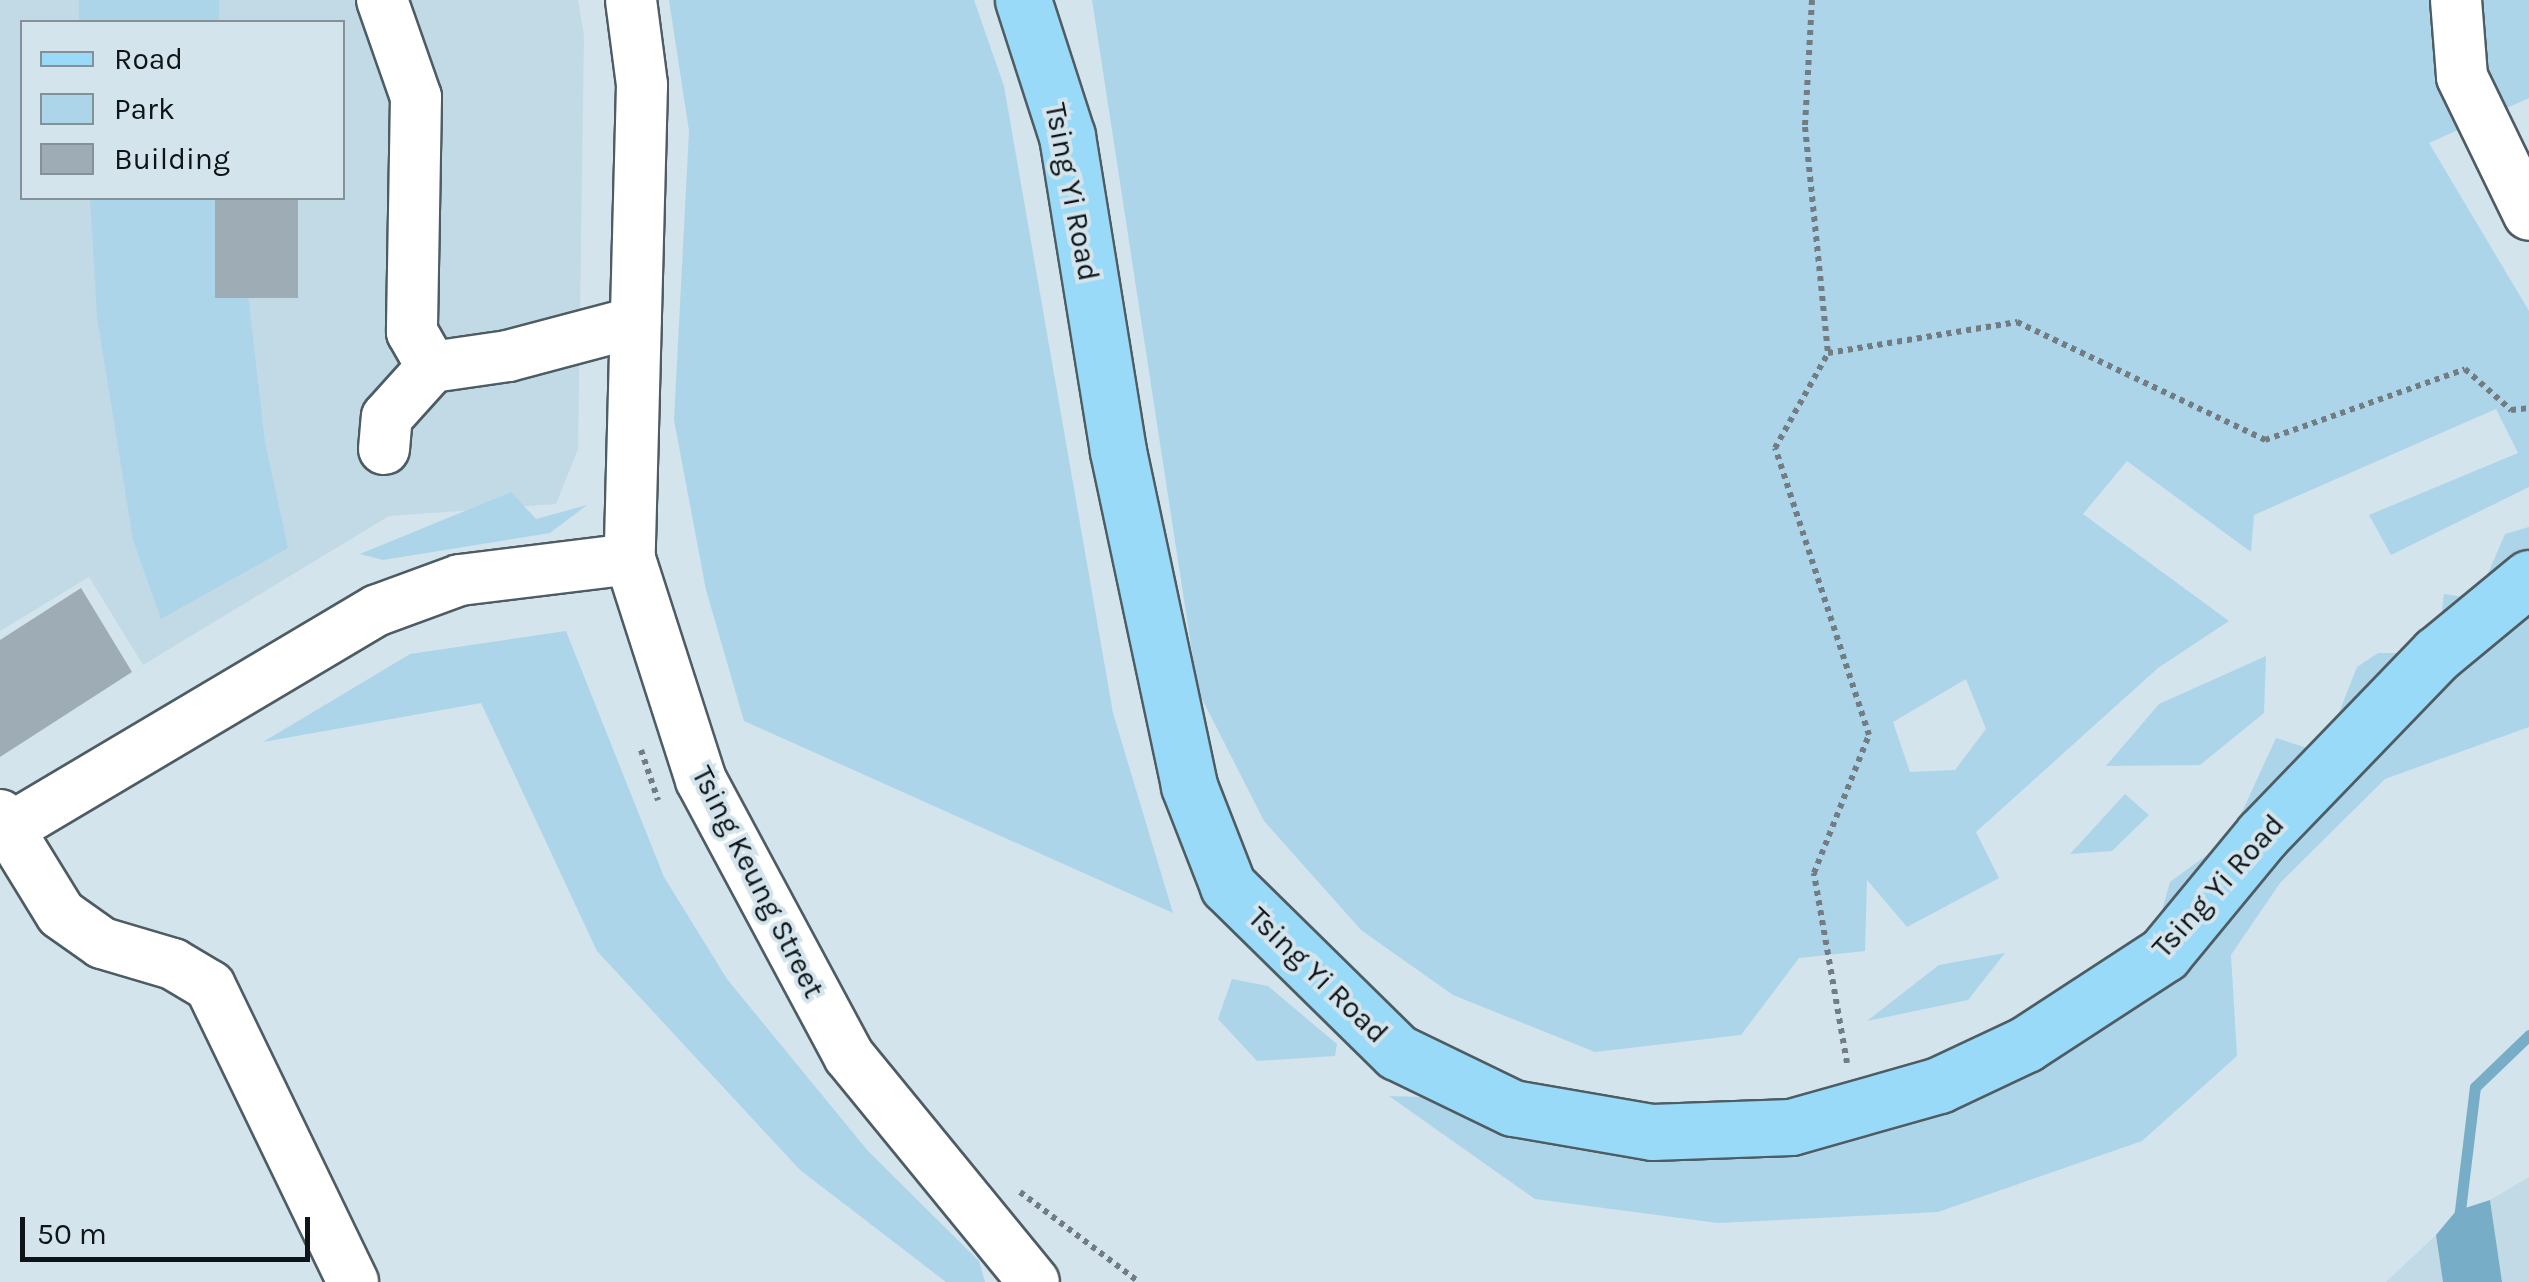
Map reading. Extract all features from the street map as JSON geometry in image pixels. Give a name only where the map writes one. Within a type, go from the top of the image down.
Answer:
[{"type":"main road","name":"Tsing Yi Road","points":[[1023,0],[1067,136],[1118,451],[1189,786],[1228,886],[1397,1052],[1513,1108],[1652,1132],[1791,1127],[1940,1085],[2026,1044],[2164,954],[2262,835],[2437,654],[2529,578]]},
{"type":"street","points":[[382,0],[416,97],[412,332],[432,367]]},
{"type":"street","name":"Tsing Keung Street","points":[[631,0],[642,85],[630,559],[701,780],[848,1056],[1034,1282]]},
{"type":"street","points":[[2456,0],[2462,76],[2529,216]]},
{"type":"street","points":[[384,449],[386,418],[432,367],[508,356],[636,322]]},
{"type":"street","points":[[353,1282],[210,986],[173,964],[102,944],[61,914],[3,826],[378,610],[460,580],[630,559]]},
{"type":"path","points":[[1812,0],[1805,127],[1828,353],[1775,448],[1869,735],[1814,873],[1856,1109]]},
{"type":"path","points":[[1828,353],[2017,322],[2265,440],[2465,369],[2511,410],[2529,408]]},
{"type":"path","points":[[637,736],[662,807]]},
{"type":"path","points":[[1015,1188],[1139,1282]]},
{"type":"shaded area","points":[[0,0],[578,0],[584,36],[578,449],[556,504],[389,516],[143,665],[89,577],[0,631]]},
{"type":"shaded area","points":[[2529,1177],[2529,1282],[2502,1282],[2490,1200]]},
{"type":"shaded area","points":[[2490,1200],[2502,1282],[2443,1282],[2436,1235],[2456,1211]]},
{"type":"shaded area","points":[[2436,1235],[2443,1282],[2386,1282]]},
{"type":"green space","points":[[79,0],[219,0],[219,20],[79,20]]},
{"type":"green space","points":[[669,0],[974,0],[1004,86],[1113,713],[1173,913],[744,721],[706,590],[674,420],[689,131]]},
{"type":"green space","points":[[1092,0],[2529,0],[2529,98],[2429,143],[2529,311],[2529,487],[2391,555],[2369,515],[2518,453],[2496,409],[2254,515],[2251,552],[2127,461],[2083,514],[2229,621],[2158,668],[1976,832],[1999,878],[1907,927],[1867,880],[1865,951],[1799,958],[1741,1035],[1595,1052],[1453,995],[1361,930],[1264,821],[1198,691]],"holes":[[[1966,679],[1986,729],[1955,770],[1910,772],[1893,722]]]},
{"type":"green space","points":[[90,200],[237,200],[265,442],[288,548],[161,619],[133,540],[97,317]]},
{"type":"green space","points":[[511,492],[536,519],[587,505],[550,533],[383,560],[360,554]]},
{"type":"green space","points":[[2529,527],[2529,727],[2385,779],[2280,883],[2231,955],[2237,1056],[2142,1141],[1938,1212],[1718,1223],[1535,1199],[1389,1096],[1780,1109],[2001,1045],[2032,1006],[2079,1002],[2155,935],[2170,882],[2230,838],[2276,738],[2323,753],[2357,667],[2378,653],[2407,653],[2439,636],[2444,594],[2477,599],[2505,534]]},
{"type":"green space","points":[[566,631],[664,877],[727,979],[868,1151],[979,1261],[985,1282],[946,1282],[800,1170],[597,951],[481,703],[263,742],[410,654]]},
{"type":"green space","points":[[2266,656],[2264,713],[2200,765],[2106,766],[2159,704]]},
{"type":"green space","points":[[2125,794],[2149,815],[2112,851],[2070,854]]},
{"type":"green space","points":[[2005,953],[1968,1000],[1867,1021],[1939,965]]},
{"type":"green space","points":[[1232,979],[1268,986],[1337,1044],[1335,1056],[1257,1061],[1218,1019]]},
{"type":"building","points":[[215,200],[298,200],[298,298],[215,298]]},
{"type":"building","points":[[81,588],[132,672],[0,757],[0,640]]},
{"type":"waterway","points":[[2458,1227],[2475,1087],[2529,1035]]}]
